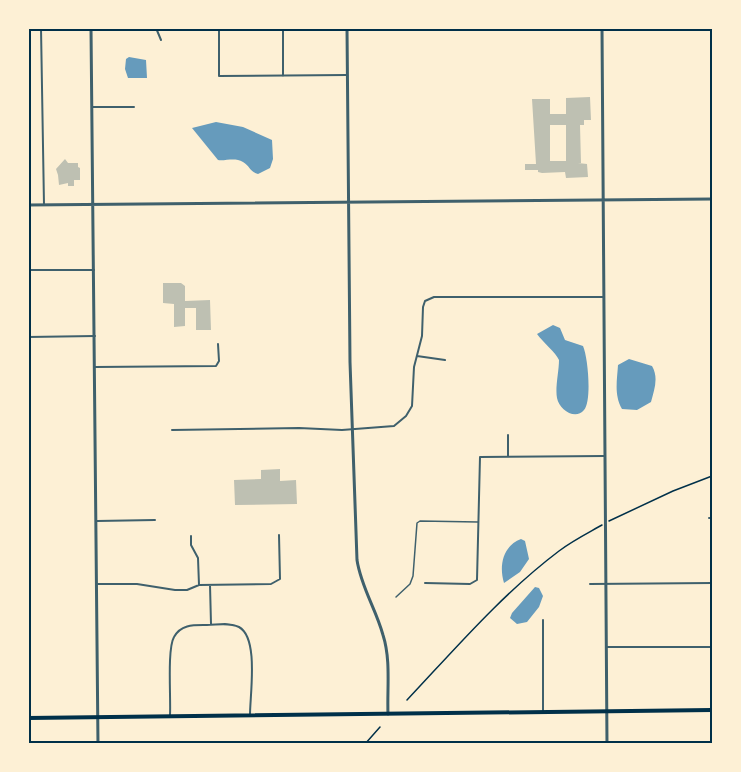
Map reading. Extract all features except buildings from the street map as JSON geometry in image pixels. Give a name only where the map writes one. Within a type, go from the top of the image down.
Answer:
[{"type":"main road","points":[[28,718],[712,710]]},
{"type":"street","points":[[41,28],[44,205]]},
{"type":"street","points":[[91,28],[98,744]]},
{"type":"street","points":[[156,28],[161,40]]},
{"type":"street","points":[[219,28],[219,76],[347,75]]},
{"type":"street","points":[[283,28],[283,76]]},
{"type":"street","points":[[347,28],[352,428],[357,560],[361,579],[383,635],[386,650],[388,714]]},
{"type":"street","points":[[602,28],[607,744]]},
{"type":"street","points":[[92,107],[134,107]]},
{"type":"street","points":[[28,205],[712,199]]},
{"type":"street","points":[[28,270],[94,270]]},
{"type":"street","points":[[172,430],[299,428],[342,430],[382,428],[400,423],[410,411],[414,395],[424,304],[428,299],[435,297],[604,297]]},
{"type":"street","points":[[28,337],[95,336]]},
{"type":"street","points":[[95,368],[216,366],[219,360],[218,344]]},
{"type":"street","points":[[417,356],[445,360]]},
{"type":"street","points":[[508,435],[508,456]]},
{"type":"street","points":[[425,583],[470,584],[477,578],[480,457],[605,456]]},
{"type":"street","points":[[97,521],[155,520]]},
{"type":"street","points":[[98,584],[137,584],[175,590],[187,590],[199,585],[271,584],[280,579],[279,535]]},
{"type":"street","points":[[191,536],[191,545],[198,558],[199,585]]},
{"type":"street","points":[[590,584],[712,583]]},
{"type":"street","points":[[210,585],[211,625]]},
{"type":"street","points":[[543,620],[543,712]]},
{"type":"street","points":[[170,716],[173,640],[185,627],[211,625],[236,626],[248,637],[251,648],[250,715]]},
{"type":"street","points":[[606,647],[712,647]]},
{"type":"lane","points":[[396,597],[410,584],[413,576],[416,527],[420,521],[479,522]]},
{"type":"path","points":[[608,522],[673,490],[712,476]]},
{"type":"path","points":[[407,700],[505,597],[535,570],[561,550],[601,526]]},
{"type":"path","points":[[365,744],[380,727]]},
{"type":"water","points":[[129,57],[146,60],[147,78],[128,78],[125,69],[126,59]]},
{"type":"water","points":[[216,122],[243,127],[272,140],[273,159],[270,168],[258,174],[240,161],[218,160],[192,128]]},
{"type":"water","points":[[553,325],[560,328],[565,340],[583,346],[585,352],[588,369],[588,398],[584,410],[580,413],[572,414],[564,410],[558,402],[556,389],[559,360],[537,334]]},
{"type":"water","points":[[629,359],[652,366],[655,375],[651,402],[637,410],[622,409],[617,393],[618,365]]},
{"type":"water","points":[[521,539],[525,541],[529,559],[520,572],[504,583],[502,564],[506,552]]},
{"type":"water","points":[[535,587],[539,588],[543,596],[539,607],[527,622],[517,624],[510,618],[512,613]]}]
